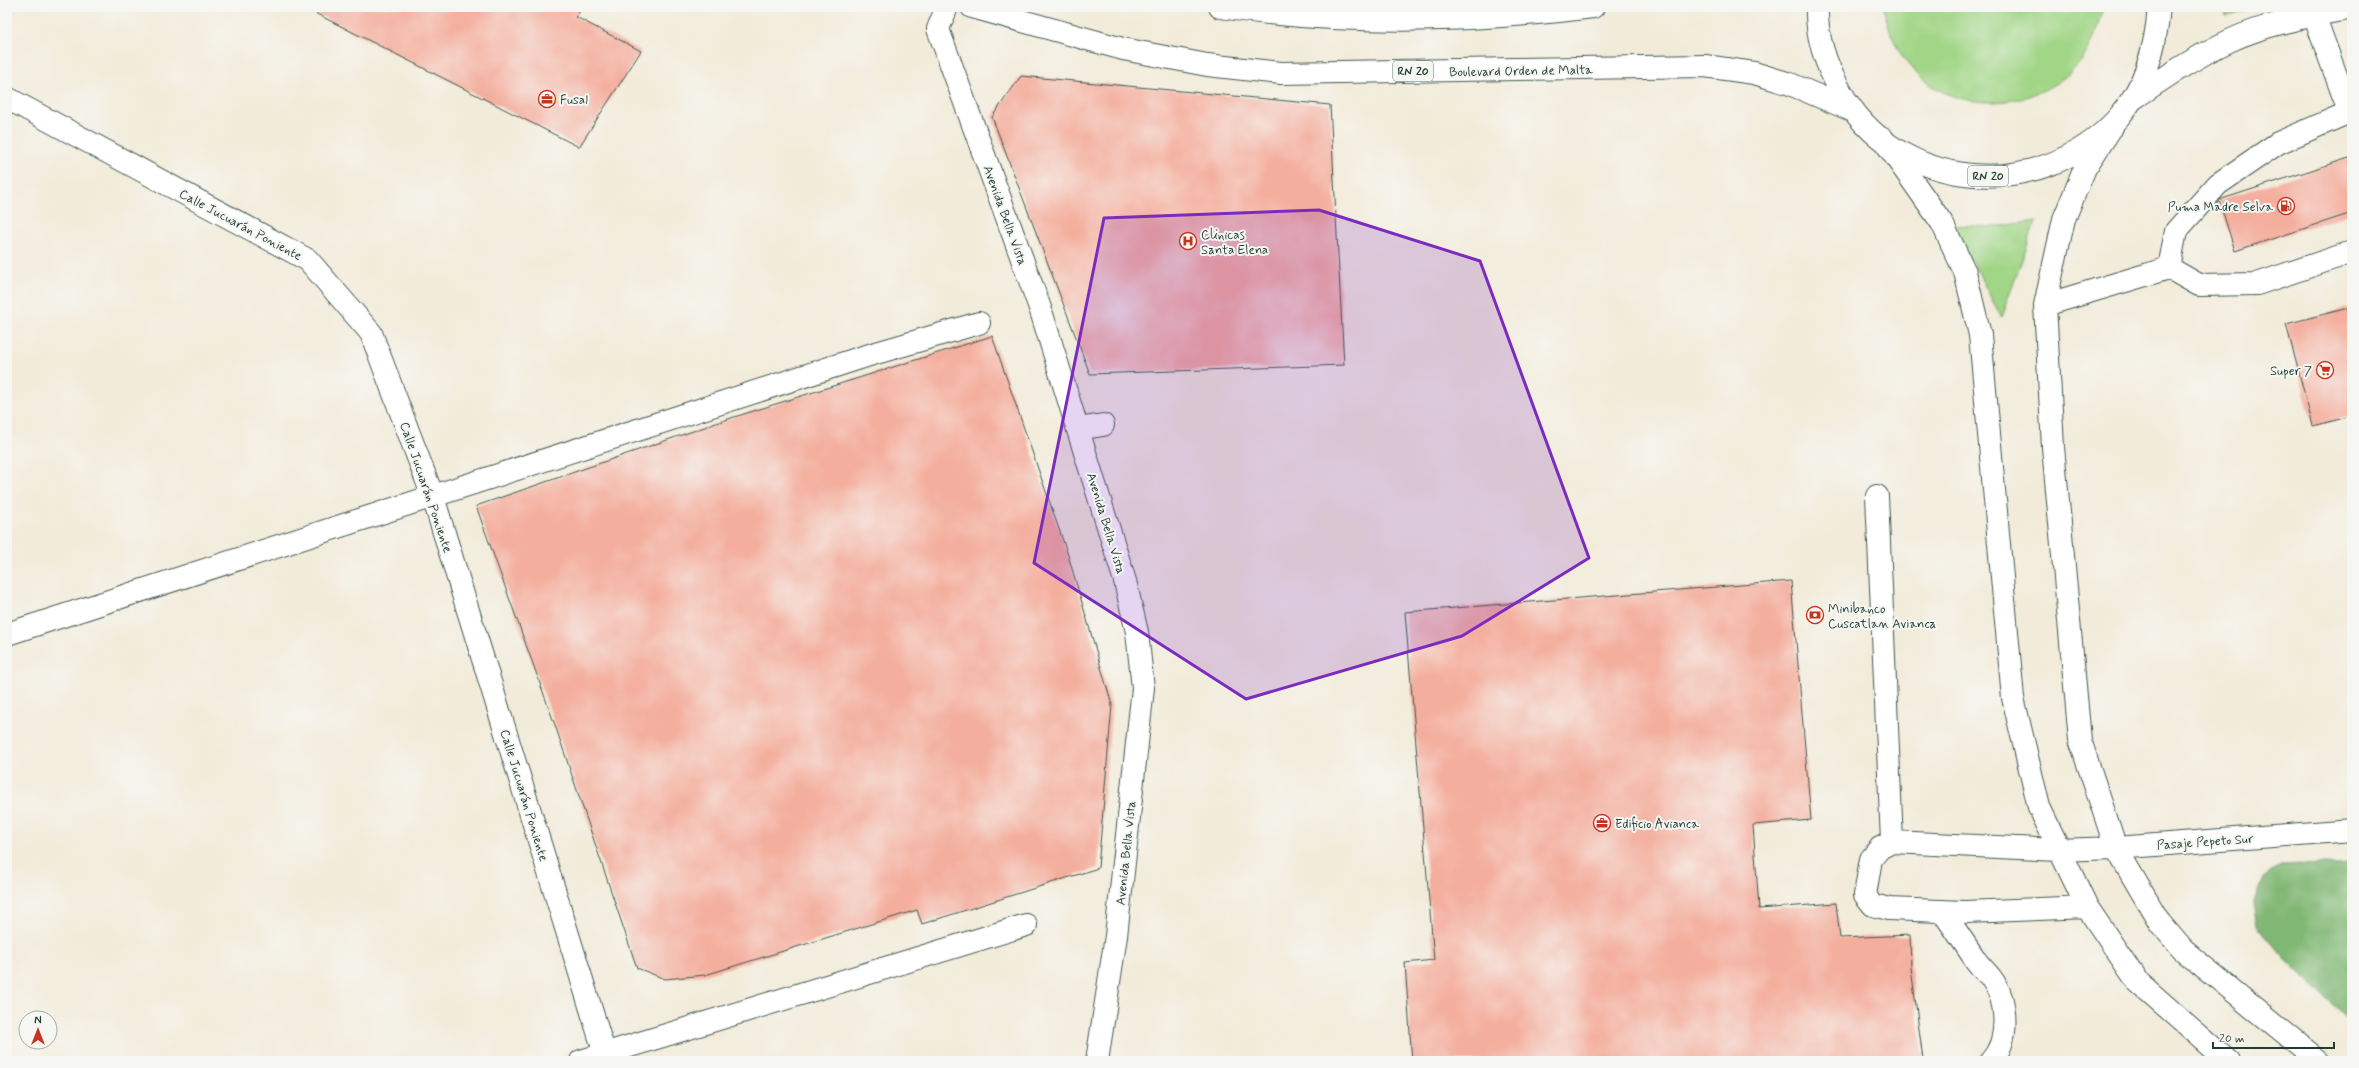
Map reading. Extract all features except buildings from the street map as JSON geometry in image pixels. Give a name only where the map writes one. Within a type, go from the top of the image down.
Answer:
[{"type":"main road","name":"Avenida Bella Vista","points":[[947,7],[938,29],[1040,308],[1125,580],[1137,632],[1143,688],[1116,936],[1097,1061]]},
{"type":"main road","name":"Boulevard Orden de Malta","points":[[972,7],[1123,50],[1207,65],[1281,73],[1705,66],[1754,73],[1790,84],[1854,111]]},
{"type":"main road","points":[[1220,7],[1333,19],[1593,7]]},
{"type":"main road","name":"RN 20","points":[[1817,7],[1821,44],[1831,74],[1854,111],[1890,146],[1917,162],[1947,172],[1978,176],[2009,175],[2040,168],[2069,156],[2095,139],[2124,109],[2183,65],[2230,40],[2288,21],[2352,8]]},
{"type":"main road","name":"RN 20","points":[[2124,109],[2150,64],[2157,33],[2159,7]]},
{"type":"main road","points":[[2169,268],[2176,231],[2218,184],[2278,144],[2350,111],[2314,15]]},
{"type":"main road","name":"Calle Jucuarán Poniente","points":[[7,98],[308,260],[371,333],[433,497],[606,1057]]},
{"type":"main road","points":[[2124,109],[2085,168],[2064,219],[2045,305],[2053,447],[2080,740],[2116,848],[2160,923],[2182,950],[2319,1061]]},
{"type":"main road","points":[[1882,139],[1942,223],[1965,272],[1980,335],[2012,698],[2039,807],[2058,850],[2087,907],[2137,981],[2228,1061]]},
{"type":"main road","points":[[2045,305],[2169,268],[2199,285],[2257,284],[2352,252]]},
{"type":"main road","points":[[7,634],[866,356],[979,323]]},
{"type":"main road","points":[[1078,430],[1103,425]]},
{"type":"main road","points":[[1877,496],[1892,842],[1880,848],[1871,859],[1866,895],[1873,905],[1889,909],[1965,912],[2087,907]]},
{"type":"main road","name":"Pasaje Pepeto Sur","points":[[1892,842],[2058,850],[2116,848],[2352,830]]},
{"type":"main road","points":[[1942,911],[1964,940],[1975,960],[1992,979],[2001,999],[2005,1032],[1997,1054],[1991,1061]]},
{"type":"main road","points":[[580,1061],[606,1057],[1026,925]]},
{"type":"highlighted area","points":[[1319,210],[1480,261],[1589,558],[1462,636],[1246,699],[1034,563],[1104,218]]},
{"type":"green space","points":[[1883,7],[2103,7],[2096,32],[2089,48],[2080,63],[2074,69],[2056,83],[2036,93],[2015,100],[1993,102],[1970,100],[1949,94],[1929,84],[1912,69],[1897,48]]},
{"type":"green space","points":[[2224,7],[2257,7],[2225,16]]},
{"type":"green space","points":[[2036,221],[2001,317],[1953,225],[1994,227]]},
{"type":"green space","points":[[2352,863],[2352,1025],[2280,953],[2257,926],[2253,904],[2262,879],[2280,866]]},
{"type":"place","name":"Fusal","points":[[547,99]]},
{"type":"place","name":"Puma Madre Selva","points":[[2286,206]]},
{"type":"place","name":"Clinicas Santa Elena","points":[[1188,241]]},
{"type":"place","name":"Super 7","points":[[2325,370]]},
{"type":"place","name":"Minibanco Cuscatlan Avianca","points":[[1815,615]]},
{"type":"place","name":"Edificio Avianca","points":[[1602,823]]}]
